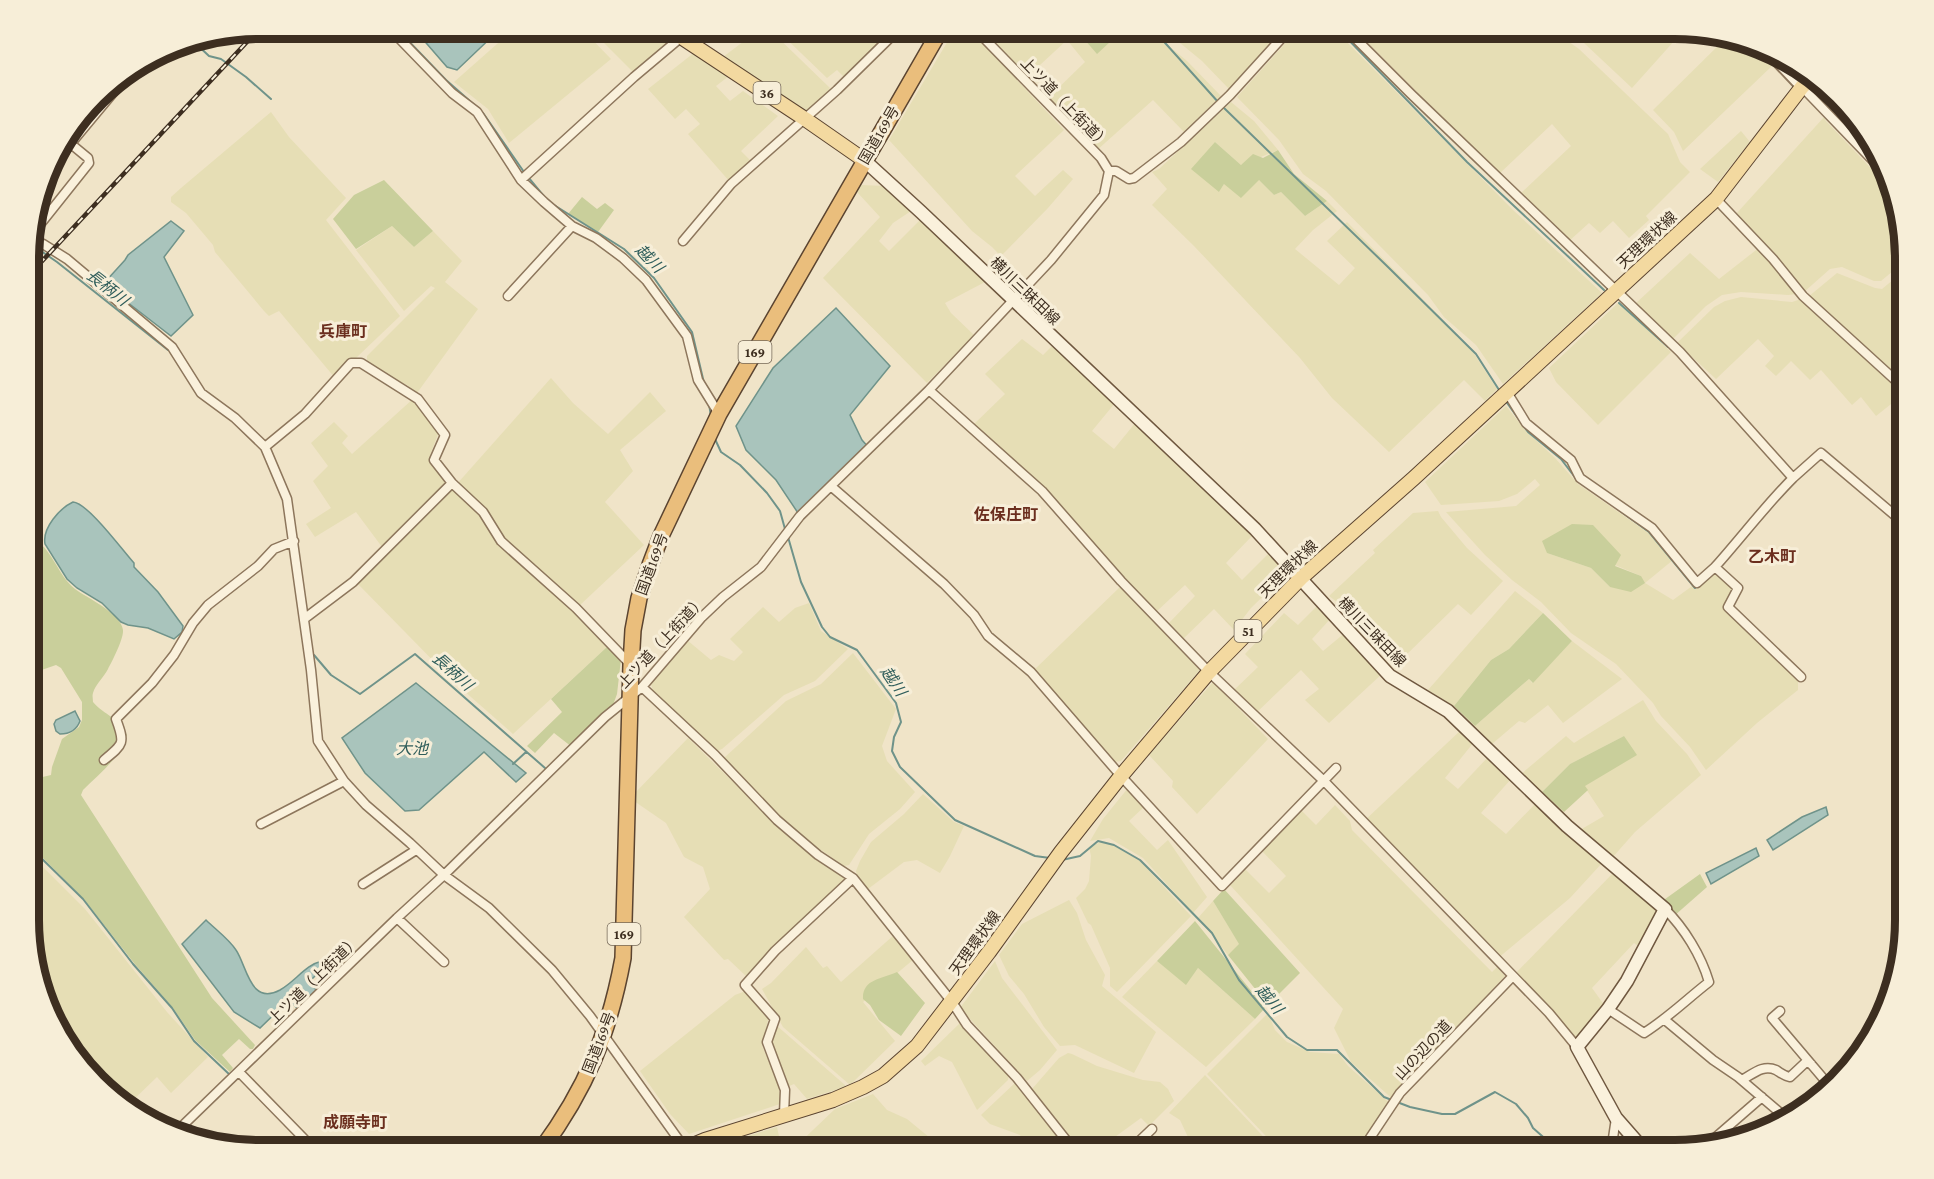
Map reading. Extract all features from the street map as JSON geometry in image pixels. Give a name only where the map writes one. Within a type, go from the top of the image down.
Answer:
[{"type":"highway","name":"国道169号","points":[[548,1140],[560,1124],[592,1066],[616,998],[623,958],[633,630],[639,598],[650,565],[661,536],[719,414],[935,39]]},
{"type":"main road","name":"36","points":[[691,39],[864,160]]},
{"type":"main road","name":"天理環状線","points":[[705,1140],[833,1100],[883,1076],[917,1046],[952,1002],[1061,852],[1121,776],[1209,672],[1301,578],[1414,478],[1716,199],[1806,83]]},
{"type":"main road","name":"横川三昧田線","points":[[864,160],[1247,521],[1390,676],[1448,711],[1567,826],[1665,909]]},
{"type":"main road","points":[[1635,1140],[1616,1118],[1577,1047],[1627,981],[1665,909]]},
{"type":"street","points":[[400,39],[452,93],[477,112],[521,180],[572,226],[596,238],[623,258],[646,280],[687,336],[698,380],[719,414]]},
{"type":"street","points":[[521,180],[671,39]]},
{"type":"street","points":[[683,241],[731,184],[837,90],[888,39]]},
{"type":"street","name":"上ツ道（上街道）","points":[[182,1126],[606,717],[642,687],[702,617],[761,567],[800,516],[929,390],[1014,302],[1104,195],[1109,171],[1101,158],[986,39]]},
{"type":"street","name":"上ツ道（上街道）","points":[[1109,171],[1116,171],[1129,179],[1134,178],[1181,142],[1230,95],[1280,39]]},
{"type":"street","points":[[1357,39],[1418,101],[1680,352],[1793,478]]},
{"type":"street","points":[[1811,87],[1866,151]]},
{"type":"street","points":[[74,140],[109,98]]},
{"type":"street","points":[[42,223],[89,163],[88,158],[72,145]]},
{"type":"street","points":[[1716,199],[1773,259],[1803,296],[1895,380]]},
{"type":"street","points":[[508,296],[572,226]]},
{"type":"street","points":[[39,242],[67,259],[172,347],[201,393],[235,418],[265,447],[287,499],[318,741],[344,781],[366,805],[444,875],[489,908],[552,970],[603,1035],[677,1140]]},
{"type":"street","points":[[265,447],[305,414],[351,363],[361,363],[418,399],[445,435],[434,460],[452,483],[483,512],[501,541],[576,608],[631,665]]},
{"type":"street","points":[[929,390],[1042,491],[1121,581],[1209,672],[1324,782],[1549,1013],[1577,1047]]},
{"type":"street","points":[[1507,392],[1526,423],[1571,460],[1580,478],[1652,528],[1697,583],[1748,531],[1775,496],[1821,453],[1895,514]]},
{"type":"street","points":[[304,619],[353,582],[452,483]]},
{"type":"street","points":[[832,487],[944,584],[974,615],[988,636],[1031,672],[1121,776],[1222,886],[1336,768]]},
{"type":"street","points":[[104,760],[119,748],[123,737],[116,718],[152,683],[208,605],[258,566],[274,549],[294,541]]},
{"type":"street","points":[[1715,567],[1738,588],[1728,607],[1731,611],[1801,677]]},
{"type":"street","points":[[642,687],[715,755],[777,820],[818,855],[853,878],[952,1002],[967,1025],[1017,1078],[1066,1140]]},
{"type":"street","points":[[261,824],[344,781]]},
{"type":"street","points":[[363,884],[416,850]]},
{"type":"street","points":[[784,1114],[785,1089],[767,1042],[775,1019],[745,985],[776,951],[853,878]]},
{"type":"street","points":[[1608,1009],[1644,1033],[1665,1020],[1683,1001],[1709,982],[1706,970],[1678,922],[1665,909]]},
{"type":"street","points":[[397,918],[444,962]]},
{"type":"street","name":"山の辺の道","points":[[1369,1140],[1400,1093],[1512,977]]},
{"type":"street","points":[[1780,1011],[1772,1018],[1825,1081]]},
{"type":"street","points":[[1665,1020],[1780,1113]]},
{"type":"street","points":[[1742,1080],[1762,1068],[1772,1068],[1790,1077],[1806,1062],[1811,1064]]},
{"type":"street","points":[[239,1072],[305,1140]]},
{"type":"street","points":[[1717,1136],[1761,1097]]},
{"type":"street","points":[[1613,1140],[1616,1118]]},
{"type":"street","points":[[1140,1140],[1152,1129]]},
{"type":"shaded area","points":[[503,39],[592,39],[611,59],[509,143],[488,109],[454,82]]},
{"type":"shaded area","points":[[600,39],[669,39],[669,42],[633,72]]},
{"type":"shaded area","points":[[747,39],[779,39],[830,88],[823,98],[804,112],[723,57]]},
{"type":"shaded area","points":[[786,39],[886,39],[846,79],[837,70],[827,78]]},
{"type":"shaded area","points":[[949,39],[978,39],[1064,130],[1015,176],[1035,196],[1063,170],[1073,179],[1001,256],[972,231],[889,140]]},
{"type":"shaded area","points":[[992,39],[1084,39],[1097,53],[1113,39],[1160,39],[1187,61],[1221,96],[1184,132],[1153,100],[1096,151],[1048,98],[1085,62],[1067,40],[1027,77]]},
{"type":"shaded area","points":[[1175,39],[1275,39],[1229,89],[1202,61]]},
{"type":"shaded area","points":[[1289,39],[1344,39],[1513,210],[1602,293],[1503,384],[1476,345],[1444,317],[1428,295],[1326,191],[1303,174],[1279,140],[1237,97]]},
{"type":"shaded area","points":[[1364,39],[1565,39],[1579,49],[1668,134],[1680,162],[1690,172],[1646,216],[1649,220],[1629,238],[1613,221],[1600,233],[1589,223],[1568,242],[1520,194],[1571,146],[1552,124],[1499,174]]},
{"type":"shaded area","points":[[1588,39],[1676,39],[1632,88],[1584,43]]},
{"type":"shaded area","points":[[1720,44],[1759,56],[1772,66],[1683,151],[1674,132],[1653,110]]},
{"type":"shaded area","points":[[695,52],[729,76],[716,86],[730,101],[743,91],[778,116],[741,151],[752,162],[730,182],[688,134],[700,124],[686,109],[675,119],[648,89]]},
{"type":"shaded area","points":[[1814,89],[1831,103],[1860,140],[1812,91]]},
{"type":"shaded area","points":[[1231,102],[1254,121],[1278,150],[1241,165],[1215,142],[1219,192],[1224,184],[1259,180],[1274,195],[1281,192],[1305,216],[1327,201],[1337,211],[1313,230],[1295,249],[1339,285],[1355,268],[1327,241],[1347,222],[1471,349],[1497,389],[1485,401],[1464,380],[1389,452],[1332,398],[1300,358],[1152,205],[1167,189],[1152,172],[1159,169]]},
{"type":"shaded area","points":[[271,112],[289,137],[346,198],[326,220],[400,316],[335,378],[279,311],[269,316],[264,311],[186,213],[171,202],[171,197],[181,188]]},
{"type":"shaded area","points":[[1825,116],[1825,120],[1878,176],[1891,216],[1895,245],[1895,269],[1881,281],[1874,281],[1842,267],[1830,269],[1804,292],[1770,250],[1736,214]]},
{"type":"shaded area","points":[[1741,131],[1750,142],[1718,182],[1700,169]]},
{"type":"shaded area","points":[[861,185],[885,186],[911,211],[893,223],[879,241],[889,251],[920,220],[985,282],[945,303],[951,313],[974,335],[927,383],[823,278],[880,217],[857,192]]},
{"type":"shaded area","points":[[392,226],[414,247],[433,231],[462,261],[445,282],[478,309],[417,393],[407,385],[376,371],[367,361],[367,356],[435,288],[431,286],[404,311],[356,250]]},
{"type":"shaded area","points":[[1760,247],[1797,294],[1741,292],[1722,295],[1706,306],[1673,339],[1635,304],[1690,253],[1719,279]]},
{"type":"shaded area","points":[[1837,273],[1882,289],[1895,278],[1895,375],[1808,297]]},
{"type":"shaded area","points":[[1741,297],[1792,302],[1801,299],[1895,385],[1895,401],[1876,416],[1861,397],[1852,405],[1821,370],[1810,380],[1791,361],[1776,376],[1765,366],[1774,356],[1758,339],[1716,379],[1677,343],[1714,307],[1725,301]]},
{"type":"shaded area","points":[[1618,303],[1671,352],[1598,425],[1556,382],[1549,368]]},
{"type":"shaded area","points":[[1022,339],[1043,355],[1053,345],[1115,403],[1092,431],[1114,449],[1136,422],[1252,536],[1226,563],[1242,580],[1269,553],[1285,570],[1285,575],[1251,608],[1234,630],[1214,609],[1183,639],[1168,624],[1195,596],[1185,585],[1156,612],[1033,480],[971,427],[1005,394],[985,374]]},
{"type":"shaded area","points":[[551,378],[573,403],[608,434],[650,392],[666,411],[620,450],[633,471],[605,502],[644,545],[579,606],[501,535],[456,485]]},
{"type":"shaded area","points":[[414,398],[439,432],[430,461],[448,485],[382,547],[356,512],[315,537],[306,524],[331,508],[313,481],[328,466],[311,443],[334,422],[348,436],[342,443],[352,454]]},
{"type":"shaded area","points":[[1506,406],[1526,431],[1578,484],[1650,534],[1666,550],[1673,560],[1645,583],[1673,600],[1714,570],[1734,586],[1725,602],[1726,608],[1754,639],[1798,680],[1798,690],[1757,723],[1706,770],[1653,703],[1616,664],[1571,633],[1541,602],[1485,555],[1446,512],[1516,506],[1540,485],[1535,479],[1517,494],[1499,501],[1441,505],[1425,482]],"holes":[[[1547,553],[1615,565],[1641,576],[1610,587],[1591,568]]]},
{"type":"shaded area","points":[[451,489],[480,515],[493,536],[572,609],[608,646],[513,734],[455,683],[356,582]]},
{"type":"shaded area","points":[[1438,511],[1467,548],[1503,581],[1471,615],[1458,604],[1399,662],[1357,617],[1329,596],[1413,513]]},
{"type":"shaded area","points":[[1120,587],[1200,670],[1121,761],[1114,762],[1034,670]]},
{"type":"shaded area","points":[[1515,591],[1543,613],[1509,649],[1491,660],[1454,706],[1428,690]]},
{"type":"shaded area","points":[[809,603],[821,631],[848,649],[815,681],[784,695],[722,749],[717,751],[661,702],[653,691],[651,684],[687,640],[711,660],[719,655],[734,661],[743,652],[730,639],[763,607],[779,622],[795,608]]},
{"type":"shaded area","points":[[1319,604],[1332,617],[1312,639],[1323,651],[1346,632],[1383,673],[1329,723],[1305,700],[1319,689],[1301,670],[1256,713],[1234,690],[1258,667],[1245,654],[1284,613],[1298,625]]},
{"type":"shaded area","points":[[1572,641],[1622,679],[1563,723],[1548,705],[1525,723],[1519,721],[1492,744],[1475,726],[1529,679],[1532,683]]},
{"type":"shaded area","points":[[853,653],[896,709],[882,746],[887,761],[915,792],[900,809],[869,834],[849,865],[844,866],[785,821],[724,758],[786,701],[821,684]]},
{"type":"shaded area","points":[[1213,682],[1268,739],[1197,814],[1172,787],[1173,781],[1149,755]]},
{"type":"shaded area","points":[[1643,700],[1656,721],[1687,754],[1701,775],[1635,832],[1612,858],[1580,830],[1604,816],[1584,786],[1624,736],[1570,764],[1542,792],[1520,775],[1566,736],[1574,743]]},
{"type":"shaded area","points":[[1461,730],[1474,742],[1445,778],[1458,789],[1488,757],[1511,779],[1481,813],[1506,834],[1536,803],[1603,862],[1570,898],[1497,959],[1363,822]]},
{"type":"shaded area","points":[[688,738],[778,826],[844,878],[844,883],[751,979],[728,959],[724,960],[684,917],[710,889],[703,867],[684,857],[666,823],[634,801],[634,794]]},
{"type":"shaded area","points":[[1128,788],[1145,806],[1129,821],[1157,850],[1168,840],[1207,897],[1193,913],[1143,858],[1109,838],[1090,841],[1103,819]]},
{"type":"shaded area","points":[[923,794],[954,822],[964,826],[950,856],[940,873],[917,860],[904,862],[868,889],[858,878],[856,871],[871,842],[904,814]]},
{"type":"shaded area","points":[[1335,805],[1350,821],[1352,830],[1492,972],[1497,967],[1505,976],[1445,1040],[1396,1102],[1351,1062],[1334,1028],[1343,1009],[1230,885],[1244,868],[1269,893],[1286,876],[1261,850],[1301,810],[1316,825]]},
{"type":"shaded area","points":[[1101,842],[1109,843],[1139,860],[1191,916],[1117,992],[1110,986],[1110,968],[1076,898],[1089,881],[1091,856],[1089,847]]},
{"type":"shaded area","points":[[39,863],[85,909],[167,1012],[208,1057],[171,1093],[157,1077],[133,1100],[103,1076],[69,1030],[56,1004],[43,963],[39,934]]},
{"type":"shaded area","points":[[1614,872],[1648,901],[1656,914],[1641,948],[1634,943],[1592,988],[1605,1006],[1576,1041],[1513,976]]},
{"type":"shaded area","points":[[1069,900],[1077,913],[1086,940],[1105,975],[1102,986],[1156,1032],[1134,1073],[1075,1045],[1060,1046],[1009,976],[999,955],[1022,924]]},
{"type":"shaded area","points":[[1213,901],[1240,945],[1228,955],[1198,918]]},
{"type":"shaded area","points":[[894,935],[914,959],[863,1002],[895,1041],[850,1085],[783,1027],[762,989],[771,983],[806,947],[823,968],[827,966],[841,982]]},
{"type":"shaded area","points":[[995,961],[1002,978],[1057,1050],[1027,1081],[960,1008]]},
{"type":"shaded area","points":[[1157,961],[1186,984],[1198,968],[1255,1019],[1206,1067],[1122,997]]},
{"type":"shaded area","points":[[751,992],[769,1016],[762,1046],[778,1082],[780,1104],[689,1134],[670,1114],[640,1071],[735,995]]},
{"type":"shaded area","points":[[1268,1013],[1275,1030],[1287,1042],[1310,1052],[1339,1054],[1348,1066],[1393,1106],[1369,1140],[1270,1140],[1207,1074]]},
{"type":"shaded area","points":[[960,1023],[1009,1074],[1008,1080],[977,1110],[952,1062],[939,1056],[925,1066],[921,1061]]},
{"type":"shaded area","points":[[776,1025],[845,1087],[807,1099],[794,1084],[787,1087],[770,1045]]},
{"type":"shaded area","points":[[1068,1053],[1097,1066],[1143,1080],[1160,1082],[1168,1089],[1174,1101],[1149,1126],[1141,1118],[1111,1140],[1073,1140],[1032,1089],[1059,1058]]},
{"type":"shaded area","points":[[1205,1075],[1267,1140],[1189,1140],[1180,1120],[1169,1113]]},
{"type":"shaded area","points":[[1016,1082],[1064,1140],[1023,1140],[1020,1135],[990,1124],[981,1115]]},
{"type":"shaded area","points":[[873,1094],[887,1110],[907,1119],[933,1140],[802,1140],[835,1109]]},
{"type":"shaded area","points":[[777,1127],[780,1140],[735,1140]]},
{"type":"green space","points":[[1084,39],[1113,39],[1097,54]]},
{"type":"green space","points":[[1215,142],[1241,165],[1253,154],[1263,158],[1278,150],[1294,174],[1327,201],[1305,216],[1281,192],[1274,195],[1259,180],[1241,198],[1224,184],[1219,192],[1191,169]]},
{"type":"green space","points":[[384,180],[433,231],[414,247],[392,226],[356,249],[333,219],[354,195]]},
{"type":"green space","points":[[582,197],[597,209],[605,203],[614,210],[598,232],[568,214]]},
{"type":"green space","points":[[1572,524],[1593,525],[1621,555],[1615,566],[1641,576],[1645,583],[1631,592],[1610,587],[1591,568],[1547,553],[1542,541]]},
{"type":"green space","points":[[39,542],[75,589],[103,606],[121,624],[123,634],[120,644],[108,669],[94,690],[93,702],[116,720],[127,735],[120,751],[83,790],[81,795],[212,998],[255,1045],[253,1049],[250,1049],[239,1039],[222,1055],[233,1068],[230,1072],[195,1040],[173,1008],[83,898],[39,854],[39,778],[51,775],[62,739],[79,727],[82,720],[82,702],[61,668],[56,665],[39,671]]},
{"type":"green space","points":[[1543,613],[1572,641],[1533,683],[1529,679],[1475,726],[1454,706],[1491,660],[1509,649]]},
{"type":"green space","points":[[608,646],[621,659],[617,694],[613,705],[572,747],[554,733],[535,753],[527,746],[562,712],[551,699]]},
{"type":"green space","points":[[1624,736],[1637,755],[1585,786],[1588,790],[1564,812],[1542,792],[1570,764]]},
{"type":"green space","points":[[1700,874],[1707,887],[1674,916],[1661,902]]},
{"type":"green space","points":[[1224,889],[1300,973],[1268,1005],[1228,955],[1239,944],[1213,901]]},
{"type":"green space","points":[[1195,921],[1265,1008],[1255,1019],[1198,968],[1186,985],[1157,961]]},
{"type":"green space","points":[[897,972],[925,1003],[901,1036],[879,1020],[870,1005],[863,999],[869,984]]},
{"type":"water","points":[[423,39],[490,39],[457,70],[447,67]]},
{"type":"water","points":[[171,221],[184,231],[164,257],[193,315],[171,336],[105,285],[105,282],[128,255]]},
{"type":"water","points":[[836,308],[890,366],[850,415],[862,440],[870,449],[800,516],[776,480],[746,450],[736,426],[773,368]]},
{"type":"water","points":[[73,502],[87,510],[105,528],[134,563],[134,567],[158,592],[183,626],[182,632],[174,639],[148,628],[121,622],[102,603],[67,579],[45,544],[45,538],[53,519]]},
{"type":"water","name":"大池","points":[[416,683],[526,773],[516,782],[484,752],[419,810],[405,811],[365,773],[342,738]]},
{"type":"water","points":[[75,711],[80,721],[75,729],[64,734],[56,731],[54,724],[56,720]]},
{"type":"water","points":[[1826,807],[1828,815],[1773,850],[1767,840],[1802,817]]},
{"type":"water","points":[[1756,848],[1759,856],[1711,884],[1706,873]]},
{"type":"water","points":[[206,920],[233,946],[251,982],[262,993],[270,994],[280,990],[305,970],[322,961],[328,966],[325,970],[331,977],[329,980],[320,971],[309,982],[317,991],[299,1010],[289,1000],[260,1028],[234,1012],[182,944]]},
{"type":"waterway","name":"越川","points":[[407,39],[446,80],[479,109]]},
{"type":"waterway","points":[[1162,39],[1219,103]]},
{"type":"waterway","points":[[1348,39],[1467,162],[1604,290]]},
{"type":"waterway","points":[[200,48],[209,56],[221,59],[246,77],[271,99]]},
{"type":"waterway","points":[[1223,107],[1476,354],[1501,393]]},
{"type":"waterway","name":"越川","points":[[483,113],[524,172]]},
{"type":"waterway","name":"越川","points":[[528,177],[547,200]]},
{"type":"waterway","name":"越川","points":[[554,205],[624,249],[654,278],[692,332],[704,383]]},
{"type":"waterway","name":"長柄川","points":[[39,250],[168,350]]},
{"type":"waterway","points":[[1619,303],[1668,347]]},
{"type":"waterway","points":[[1505,400],[1528,432],[1561,459],[1577,480]]},
{"type":"waterway","name":"越川","points":[[709,404],[711,416]]},
{"type":"waterway","name":"越川","points":[[715,439],[721,452],[740,465],[767,493],[780,511],[785,529]]},
{"type":"waterway","points":[[1616,508],[1649,532],[1695,588]]},
{"type":"waterway","name":"越川","points":[[788,537],[801,582],[822,627],[830,637],[857,650],[896,703],[901,722],[894,737],[892,751],[900,767],[955,820],[1035,856],[1050,858]]},
{"type":"waterway","name":"長柄川","points":[[314,655],[331,675],[360,694],[415,654],[545,768]]},
{"type":"waterway","points":[[513,764],[526,752]]},
{"type":"waterway","name":"越川","points":[[1062,860],[1080,856],[1098,841],[1114,845],[1140,860],[1212,933],[1239,980],[1287,1037],[1307,1050],[1337,1050],[1384,1097],[1410,1107],[1442,1114],[1455,1114],[1495,1092],[1516,1104],[1533,1128],[1547,1140]]},
{"type":"waterway","points":[[39,856],[83,899],[133,964],[172,1008],[194,1041],[230,1075]]},
{"type":"railway","points":[[39,264],[250,39]]},
{"type":"district","name":"兵庫町","points":[[343,331]]},
{"type":"district","name":"佐保庄町","points":[[1006,514]]},
{"type":"district","name":"乙木町","points":[[1772,556]]},
{"type":"district","name":"成願寺町","points":[[355,1122]]}]
